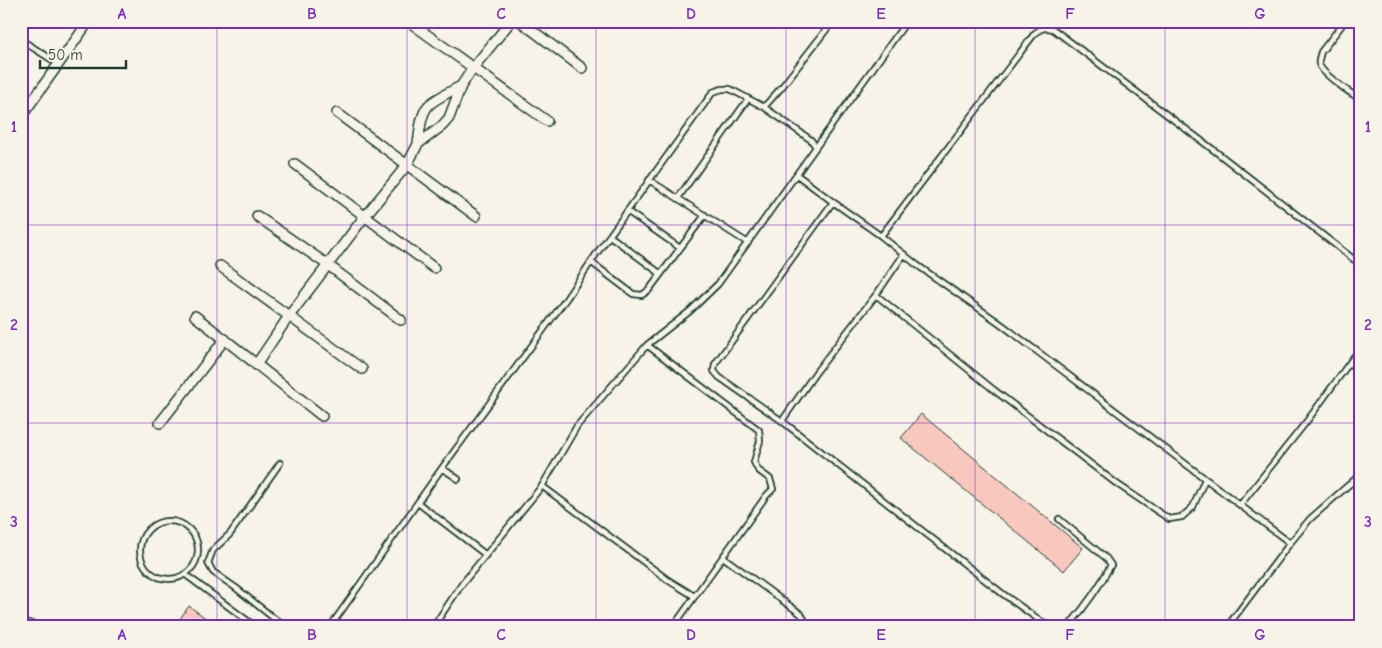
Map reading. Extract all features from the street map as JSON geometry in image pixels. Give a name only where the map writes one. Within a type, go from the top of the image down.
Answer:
[{"type":"street","points":[[21,117],[89,21]]},
{"type":"street","points":[[408,21],[547,120]]},
{"type":"street","points":[[418,144],[442,126],[449,118],[462,86],[473,68],[511,21]]},
{"type":"street","points":[[520,21],[582,68]]},
{"type":"street","points":[[256,365],[289,316],[365,216],[407,165],[418,144],[426,107],[431,102],[462,86]]},
{"type":"street","points":[[337,113],[476,216]]},
{"type":"street","points":[[295,164],[434,268]]},
{"type":"street","points":[[257,216],[328,265],[401,320]]},
{"type":"street","points":[[220,266],[362,369]]},
{"type":"street","points":[[195,316],[322,416]]},
{"type":"street","points":[[160,423],[225,339]]},
{"type":"street","points":[[21,622],[35,627]]},
{"type":"lane","points":[[764,107],[833,21]]},
{"type":"lane","points":[[433,627],[462,584],[542,486],[577,426],[647,345],[690,311],[718,284],[907,21]]},
{"type":"lane","points":[[1345,21],[1321,52],[1318,64],[1323,71],[1361,99]]},
{"type":"lane","points":[[881,236],[1035,33],[1047,27],[1053,29],[1215,151],[1361,265]]},
{"type":"lane","points":[[21,40],[58,64]]},
{"type":"lane","points":[[330,627],[713,92],[730,89],[764,107],[811,140],[816,147]]},
{"type":"lane","points":[[678,198],[748,99]]},
{"type":"lane","points":[[797,175],[1001,324],[1290,543]]},
{"type":"lane","points":[[649,180],[748,243]]},
{"type":"lane","points":[[833,202],[715,364],[714,371],[719,377],[782,421],[1003,594],[1050,627]]},
{"type":"lane","points":[[627,211],[680,248]]},
{"type":"lane","points":[[591,262],[633,294],[642,295],[649,290],[705,215]]},
{"type":"lane","points":[[610,236],[661,274]]},
{"type":"lane","points":[[782,421],[816,372],[876,295],[904,254]]},
{"type":"lane","points":[[876,295],[1002,396],[1117,484],[1169,519],[1182,516],[1192,507],[1205,479]]},
{"type":"lane","points":[[647,345],[758,430],[760,441],[754,462],[758,470],[770,479],[773,489],[766,496],[673,627]]},
{"type":"lane","points":[[1240,505],[1307,421],[1361,347]]},
{"type":"lane","points":[[280,463],[230,534],[213,550],[208,563],[213,572],[285,627]]},
{"type":"lane","points":[[442,468],[458,480]]},
{"type":"lane","points":[[1227,627],[1310,519],[1361,474]]},
{"type":"lane","points":[[542,486],[668,580],[694,596]]},
{"type":"lane","points":[[418,504],[486,555]]},
{"type":"lane","points":[[1059,519],[1106,558],[1110,566],[1105,577],[1081,612],[1068,627]]},
{"type":"lane","points":[[166,521],[184,525],[192,532],[198,550],[197,559],[193,568],[186,575],[177,579],[167,580],[157,578],[149,573],[143,565],[139,546],[142,537],[148,529],[166,521]]},
{"type":"lane","points":[[723,556],[801,614],[804,619],[804,627]]},
{"type":"lane","points":[[186,575],[256,627]]},
{"type":"building","points":[[921,414],[1083,548],[1064,571],[901,438]]},
{"type":"building","points":[[189,606],[218,627],[174,627]]}]
